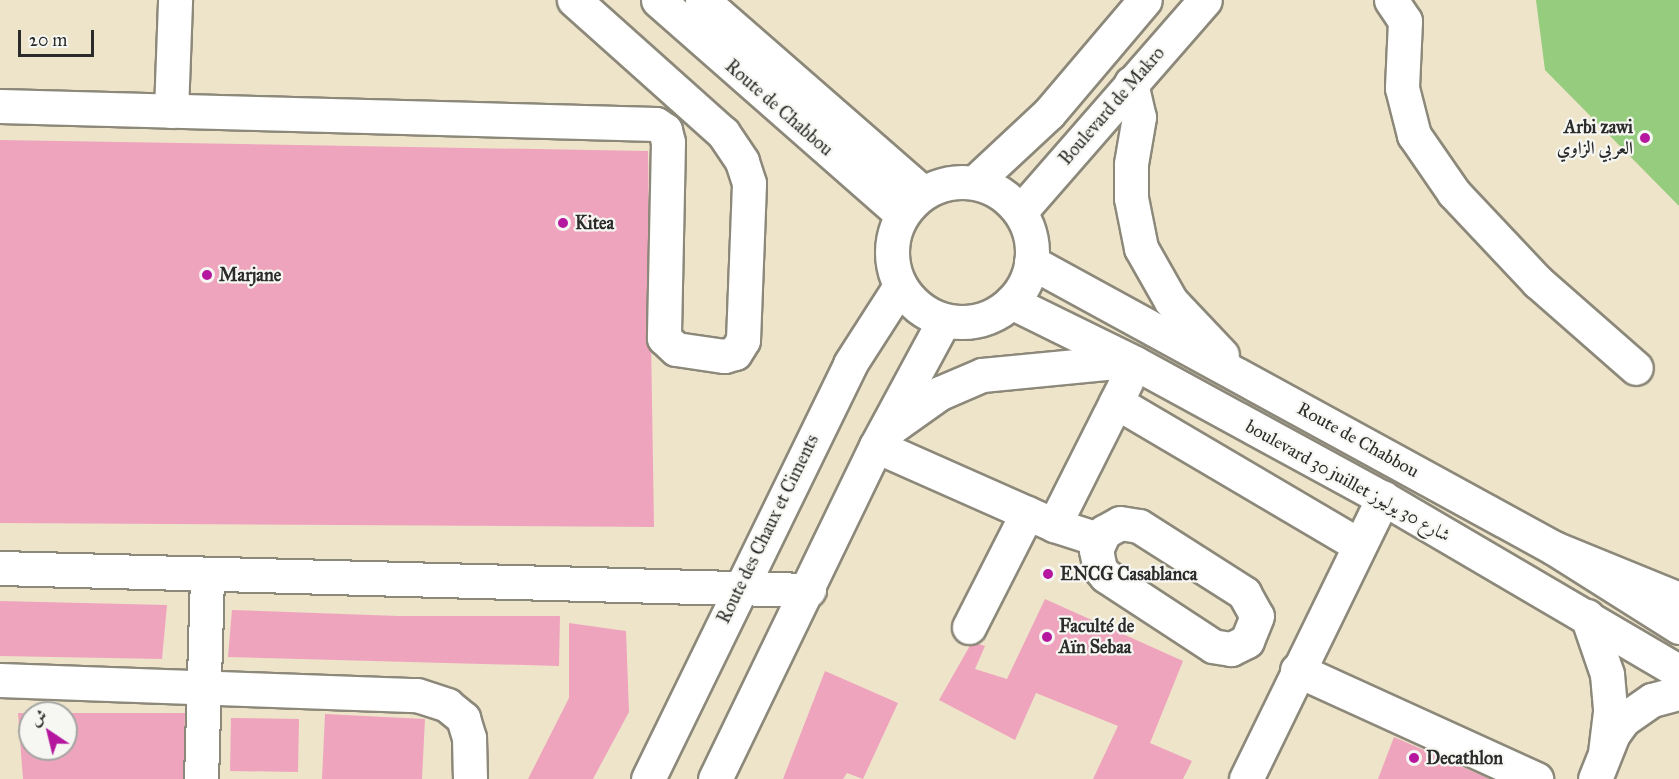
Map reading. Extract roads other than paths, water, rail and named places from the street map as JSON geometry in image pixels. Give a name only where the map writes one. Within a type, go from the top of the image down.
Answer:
[{"type":"main road","points":[[171,111],[176,0]]},
{"type":"main road","points":[[0,106],[553,119],[656,124],[664,130],[668,142],[664,338],[676,349],[730,355],[743,340],[749,183],[731,141],[574,0]]},
{"type":"main road","name":"Route de Chabbou","points":[[658,0],[913,204]]},
{"type":"main road","name":"Route de Chabbou","points":[[702,0],[913,204]]},
{"type":"main road","points":[[975,182],[1049,112],[1145,0]]},
{"type":"main road","name":"Boulevard de Makro","points":[[1020,212],[1205,0]]},
{"type":"main road","points":[[1391,0],[1406,21],[1402,88],[1414,135],[1454,194],[1538,282],[1636,368]]},
{"type":"main road","points":[[1131,83],[1139,117],[1131,164],[1131,198],[1141,248],[1171,301],[1244,378]]},
{"type":"main road","points":[[664,130],[691,104]]},
{"type":"main road","points":[[975,182],[1005,196],[1020,212],[1031,238],[1031,262],[1026,279],[1011,302],[999,313],[979,320],[944,320],[918,307],[900,286],[891,255],[892,240],[913,204],[943,183],[975,182]]},
{"type":"main road","name":"Route de Chabbou","points":[[1031,262],[1554,548],[1679,627]]},
{"type":"main road","name":"Route des Chaux et Ciments","points":[[648,779],[739,587],[850,364],[900,286]]},
{"type":"main road","name":"boulevard 30 juillet شارع 30 يوليوز","points":[[1011,302],[1133,362],[1383,498],[1679,672]]},
{"type":"main road","points":[[715,779],[809,590],[879,441],[944,320]]},
{"type":"main road","points":[[879,441],[926,401],[981,375],[1133,362],[1116,402],[969,627]]},
{"type":"main road","points":[[1116,402],[1359,545]]},
{"type":"main road","points":[[879,441],[1041,519],[1098,539]]},
{"type":"main road","points":[[1249,778],[1297,670],[1383,498]]},
{"type":"main road","points":[[1120,523],[1139,526],[1244,593],[1257,616],[1253,634],[1240,646],[1214,646],[1106,576],[1096,560],[1098,539],[1120,523]]},
{"type":"main road","points":[[1554,548],[1679,599]]},
{"type":"main road","points":[[0,568],[809,590]]},
{"type":"main road","points":[[201,779],[207,574]]},
{"type":"main road","points":[[1587,616],[1607,674],[1610,712],[1603,769]]},
{"type":"main road","points":[[1297,670],[1536,779]]},
{"type":"main road","points":[[0,680],[203,685],[433,699],[463,718],[469,738],[470,779]]},
{"type":"main road","points":[[1603,769],[1618,727],[1636,709],[1652,700],[1679,693]]},
{"type":"place","name":"Arbi zawi العربي الزاوي","points":[[1645,138]]},
{"type":"place","name":"Kitea","points":[[563,223]]},
{"type":"place","name":"Marjane","points":[[207,275]]},
{"type":"place","name":"ENCG Casablanca","points":[[1048,574]]},
{"type":"place","name":"Faculté de Aïn Sebaa","points":[[1047,637]]},
{"type":"place","name":"Decathlon","points":[[1414,758]]}]
